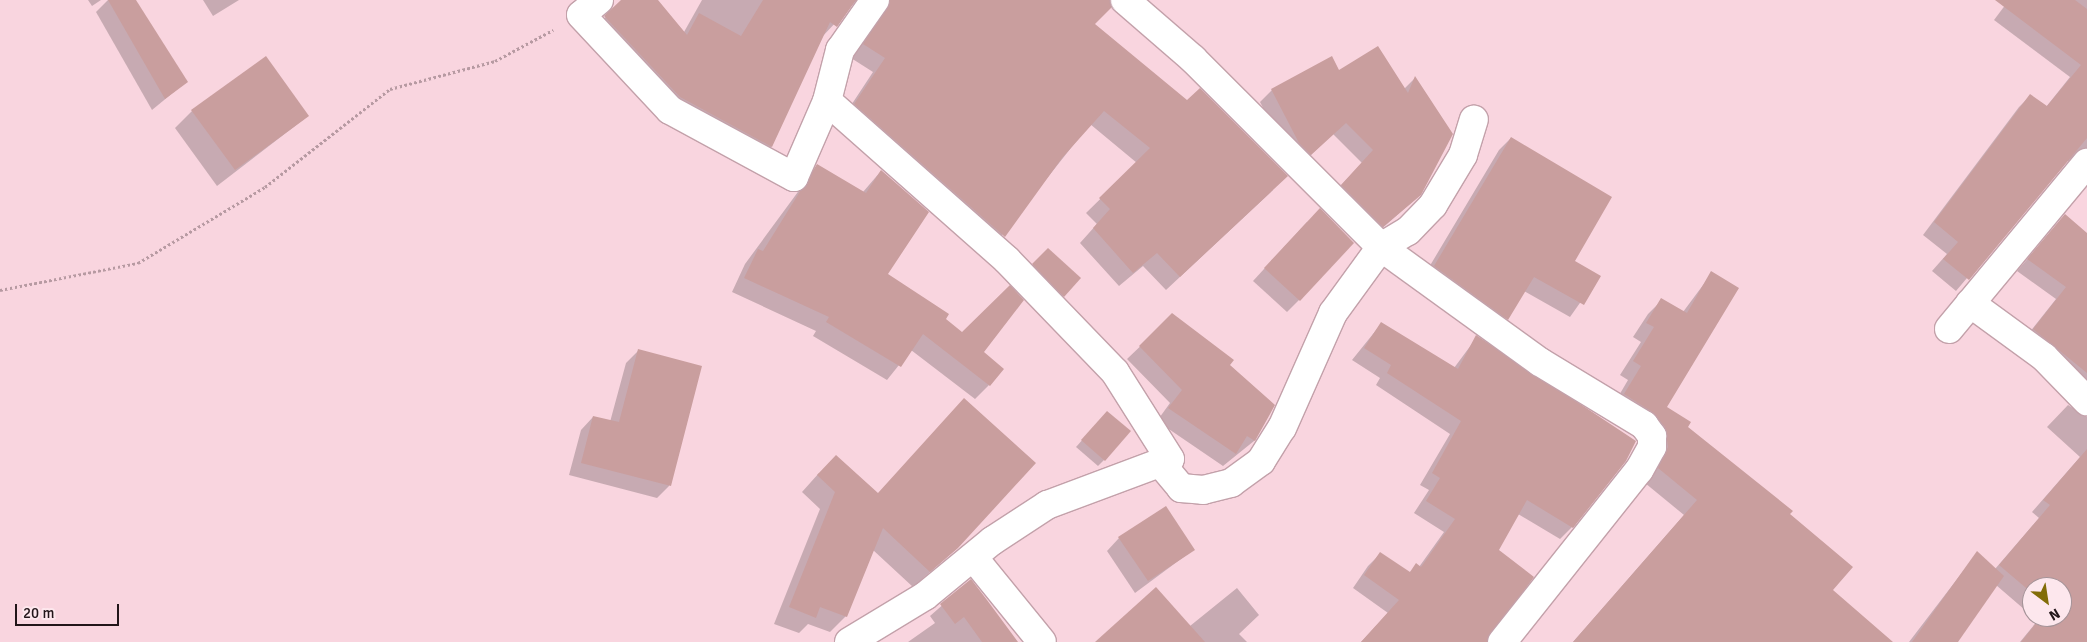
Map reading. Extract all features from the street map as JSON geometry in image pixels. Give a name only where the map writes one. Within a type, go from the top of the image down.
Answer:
[{"type":"street","points":[[590,8],[670,110],[794,177],[827,101],[840,50],[875,0]]},
{"type":"street","points":[[1125,0],[1193,59],[1381,247],[1540,362],[1644,425],[1652,436],[1652,447],[1639,470],[1502,642]]},
{"type":"street","points":[[827,101],[1007,260],[1115,372],[1168,449],[1170,459],[1162,465],[1047,505],[973,556],[924,596],[849,642]]},
{"type":"street","points":[[1162,465],[1181,488],[1204,490],[1231,484],[1262,461],[1282,428],[1333,312],[1381,247],[1408,231],[1434,205],[1463,155],[1474,120]]},
{"type":"street","points":[[1949,330],[2087,163]]},
{"type":"street","points":[[1970,303],[2044,357],[2087,401]]},
{"type":"street","points":[[973,556],[1042,642]]},
{"type":"path","points":[[0,290],[138,263],[265,187],[390,89],[495,61],[590,8]]},
{"type":"building","points":[[108,0],[136,0],[188,82],[165,99]]},
{"type":"building","points":[[621,0],[658,0],[687,35],[699,13],[741,36],[763,0],[856,0],[837,27],[830,22],[772,147],[680,97],[604,16]]},
{"type":"building","points":[[890,0],[1110,0],[1112,7],[1095,24],[1187,100],[1200,88],[1288,176],[1180,277],[1157,253],[1133,273],[1093,228],[1110,209],[1099,198],[1150,148],[1104,111],[1062,158],[1005,237],[854,104],[885,58],[863,44]]},
{"type":"building","points":[[1995,0],[2075,0],[2087,9],[2087,138],[1969,280],[1943,259],[1958,242],[1934,222],[2030,94],[2047,106],[2081,65]]},
{"type":"building","points":[[1378,46],[1408,93],[1415,76],[1453,134],[1421,195],[1383,227],[1341,185],[1373,150],[1346,123],[1311,155],[1299,143],[1271,89],[1332,56],[1339,70]]},
{"type":"building","points":[[266,56],[309,116],[235,170],[191,110]]},
{"type":"building","points":[[1511,137],[1612,197],[1575,261],[1601,276],[1584,305],[1534,277],[1508,320],[1434,266]]},
{"type":"building","points":[[817,164],[866,193],[881,170],[929,212],[888,274],[949,314],[946,319],[962,332],[1010,285],[1024,300],[984,352],[1004,369],[990,386],[923,334],[901,367],[826,322],[829,317],[744,278],[758,249],[763,251]]},
{"type":"building","points":[[1320,208],[1354,243],[1300,301],[1264,268]]},
{"type":"building","points":[[2065,214],[2087,233],[2087,373],[2033,329],[2066,287],[2027,259]]},
{"type":"building","points":[[1048,248],[1081,278],[1064,297],[1032,264]]},
{"type":"building","points":[[1711,271],[1739,288],[1667,407],[1691,422],[1688,427],[1793,511],[1790,514],[1853,567],[1833,590],[1893,642],[1573,642],[1697,500],[1658,468],[1668,447],[1665,427],[1652,412],[1624,394],[1641,366],[1633,361],[1654,327],[1646,323],[1661,298],[1687,313]]},
{"type":"building","points":[[1172,313],[1234,360],[1230,365],[1275,405],[1255,441],[1247,436],[1236,454],[1168,408],[1182,390],[1139,346]]},
{"type":"building","points":[[1381,322],[1458,369],[1476,335],[1636,441],[1626,461],[1573,528],[1527,500],[1499,550],[1534,577],[1487,642],[1361,642],[1399,600],[1364,575],[1380,552],[1410,572],[1416,563],[1421,567],[1455,519],[1426,501],[1440,478],[1432,473],[1461,421],[1387,373],[1391,365],[1364,348]]},
{"type":"building","points":[[638,349],[702,366],[671,486],[581,463],[593,416],[619,422]]},
{"type":"building","points":[[964,398],[1036,463],[958,548],[930,572],[883,528],[847,617],[820,607],[816,618],[789,607],[835,492],[817,475],[836,455],[878,493]]},
{"type":"building","points":[[1107,411],[1131,431],[1105,461],[1081,440]]},
{"type":"building","points":[[2087,449],[2087,642],[2021,642],[2033,627],[2072,627],[2072,577],[2022,577],[2022,585],[1999,565],[2050,505],[2043,500]]},
{"type":"building","points":[[1166,506],[1195,550],[1148,581],[1118,537]]},
{"type":"building","points":[[1977,551],[2004,576],[1958,642],[1912,642]]},
{"type":"building","points":[[971,579],[1018,642],[982,642],[964,617],[955,624],[940,604]]},
{"type":"building","points":[[1156,587],[1205,642],[1095,642]]}]
